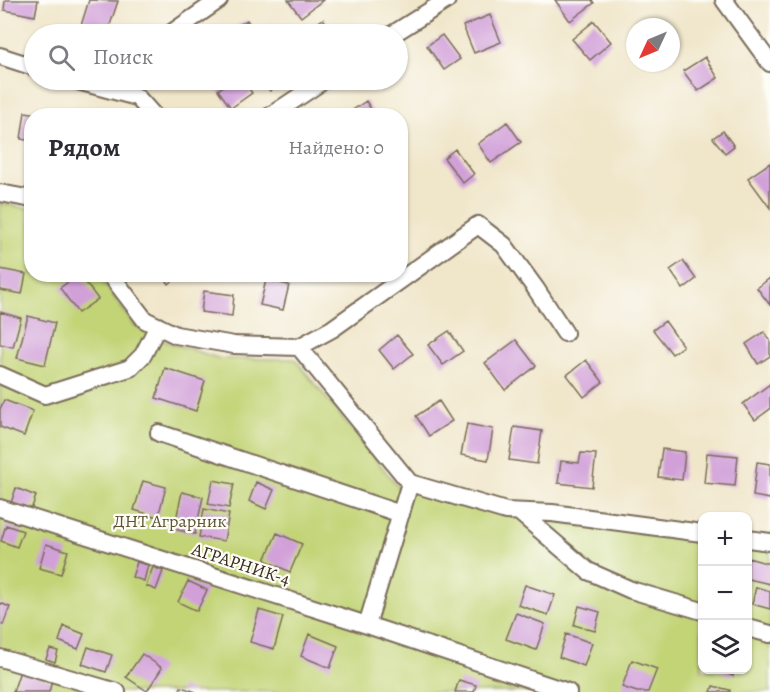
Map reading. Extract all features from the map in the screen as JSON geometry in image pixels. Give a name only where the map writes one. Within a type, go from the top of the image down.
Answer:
[{"type":"street","points":[[184,24],[219,0]]},
{"type":"street","points":[[408,25],[447,0]]},
{"type":"street","points":[[724,0],[770,63]]},
{"type":"street","points":[[0,56],[24,64]]},
{"type":"street","points":[[119,90],[137,97],[147,108]]},
{"type":"street","points":[[282,108],[309,90]]},
{"type":"street","points":[[0,193],[24,198]]},
{"type":"street","points":[[408,275],[478,225],[504,245],[537,289],[565,333]]},
{"type":"street","points":[[116,282],[145,320],[176,335],[234,345],[299,347],[332,329],[398,282]]},
{"type":"street","points":[[0,375],[45,395],[130,368],[143,356],[158,326]]},
{"type":"street","points":[[299,347],[410,483],[506,511],[552,513],[698,532]]},
{"type":"street","points":[[159,433],[401,514]]},
{"type":"street","points":[[367,625],[410,483]]},
{"type":"street","name":"АГРАРНИК-4","points":[[0,508],[568,692]]},
{"type":"street","points":[[519,512],[588,571],[631,590],[698,610]]},
{"type":"street","points":[[752,540],[770,542]]},
{"type":"street","points":[[752,629],[770,634]]},
{"type":"street","points":[[0,658],[117,692]]},
{"type":"green space","name":"ДНТ Аграрник","points":[[0,203],[24,208],[24,282],[103,282],[134,325],[161,340],[221,359],[295,359],[398,487],[530,519],[698,538],[698,674],[752,674],[752,546],[770,549],[770,692],[0,692]]},
{"type":"building","points":[[5,0],[38,0],[35,16],[4,10]]},
{"type":"building","points":[[89,0],[118,1],[110,24],[82,24]]},
{"type":"building","points":[[288,0],[323,0],[301,17]]},
{"type":"building","points":[[555,0],[592,0],[594,3],[570,21]]},
{"type":"building","points":[[490,15],[501,42],[474,53],[463,26]]},
{"type":"building","points":[[323,19],[327,24],[316,24]]},
{"type":"building","points":[[594,21],[611,42],[590,60],[572,39]]},
{"type":"building","points":[[442,35],[460,59],[444,70],[427,46]]},
{"type":"building","points":[[705,57],[718,78],[698,91],[683,71]]},
{"type":"building","points":[[218,90],[250,90],[252,93],[231,108]]},
{"type":"building","points":[[366,101],[370,108],[356,108]]},
{"type":"building","points":[[24,119],[24,140],[21,139]]},
{"type":"building","points":[[507,122],[521,142],[491,163],[478,144]]},
{"type":"building","points":[[723,131],[734,146],[725,153],[713,138]]},
{"type":"building","points":[[455,149],[474,174],[463,183],[444,158]]},
{"type":"building","points":[[770,163],[770,208],[748,178]]},
{"type":"building","points":[[683,261],[696,279],[683,289],[670,270]]},
{"type":"building","points":[[0,269],[24,274],[22,294],[0,290]]},
{"type":"building","points":[[770,278],[770,305],[757,288]]},
{"type":"building","points":[[68,282],[85,282],[98,299],[78,313],[60,288]]},
{"type":"building","points":[[266,282],[289,285],[283,310],[260,305]]},
{"type":"building","points":[[204,291],[234,295],[232,316],[201,312]]},
{"type":"building","points":[[0,312],[21,318],[13,347],[0,344]]},
{"type":"building","points":[[28,316],[55,323],[45,365],[17,358]]},
{"type":"building","points":[[665,321],[683,346],[672,354],[653,330]]},
{"type":"building","points":[[449,331],[463,351],[443,365],[428,345]]},
{"type":"building","points":[[764,332],[770,340],[770,356],[758,364],[746,344]]},
{"type":"building","points":[[397,335],[413,354],[394,369],[379,350]]},
{"type":"building","points":[[516,340],[536,366],[505,390],[485,363]]},
{"type":"building","points":[[586,360],[603,382],[584,397],[567,375]]},
{"type":"building","points":[[165,368],[205,381],[196,411],[156,398]]},
{"type":"building","points":[[770,384],[770,409],[755,420],[743,404]]},
{"type":"building","points":[[4,400],[33,411],[24,436],[0,427],[0,409]]},
{"type":"building","points":[[439,401],[452,421],[429,436],[416,416]]},
{"type":"building","points":[[467,424],[493,429],[488,460],[461,455]]},
{"type":"building","points":[[514,427],[542,431],[537,464],[509,460]]},
{"type":"building","points":[[662,449],[685,452],[682,480],[658,477]]},
{"type":"building","points":[[581,453],[596,454],[592,487],[558,483],[561,461],[579,463]]},
{"type":"building","points":[[707,453],[738,456],[735,486],[704,483]]},
{"type":"building","points":[[757,462],[770,464],[770,499],[753,496]]},
{"type":"building","points":[[213,480],[234,484],[229,508],[208,504]]},
{"type":"building","points":[[143,481],[166,487],[158,517],[134,510]]},
{"type":"building","points":[[256,482],[274,490],[266,509],[249,501]]},
{"type":"building","points":[[16,488],[36,496],[31,510],[11,503]]},
{"type":"building","points":[[182,492],[203,497],[195,534],[174,529]]},
{"type":"building","points":[[204,509],[229,514],[224,541],[199,537]]},
{"type":"building","points":[[6,525],[23,531],[17,547],[1,541]]},
{"type":"building","points":[[277,533],[302,544],[290,572],[265,560]]},
{"type":"building","points":[[46,544],[68,551],[61,574],[39,568]]},
{"type":"building","points":[[752,559],[770,564],[770,584],[752,580]]},
{"type":"building","points":[[137,562],[148,565],[144,581],[132,577]]},
{"type":"building","points":[[153,567],[163,571],[156,590],[146,586]]},
{"type":"building","points":[[188,581],[207,590],[197,611],[178,602]]},
{"type":"building","points":[[525,585],[555,595],[548,615],[518,605]]},
{"type":"building","points":[[756,587],[770,591],[770,609],[752,604]]},
{"type":"building","points":[[0,603],[10,607],[3,625],[0,624]]},
{"type":"building","points":[[579,606],[600,612],[595,631],[574,625]]},
{"type":"building","points":[[259,610],[283,617],[274,649],[250,642]]},
{"type":"building","points":[[516,613],[545,624],[536,650],[506,639]]},
{"type":"building","points":[[64,626],[84,634],[78,649],[59,641]]},
{"type":"building","points":[[309,634],[338,646],[330,668],[301,656]]},
{"type":"building","points":[[566,634],[592,643],[584,666],[559,657]]},
{"type":"building","points":[[88,647],[112,655],[106,672],[82,664]]},
{"type":"building","points":[[50,649],[58,651],[55,662],[46,659]]},
{"type":"building","points":[[142,654],[162,668],[147,691],[126,677]]},
{"type":"building","points":[[632,660],[657,669],[648,692],[637,692],[622,687]]},
{"type":"building","points":[[20,671],[52,681],[49,692],[13,692]]},
{"type":"building","points":[[459,680],[476,685],[474,692],[455,692]]},
{"type":"building","points":[[713,686],[730,690],[730,692],[711,692]]},
{"type":"building","points":[[181,687],[196,692],[179,692]]}]
